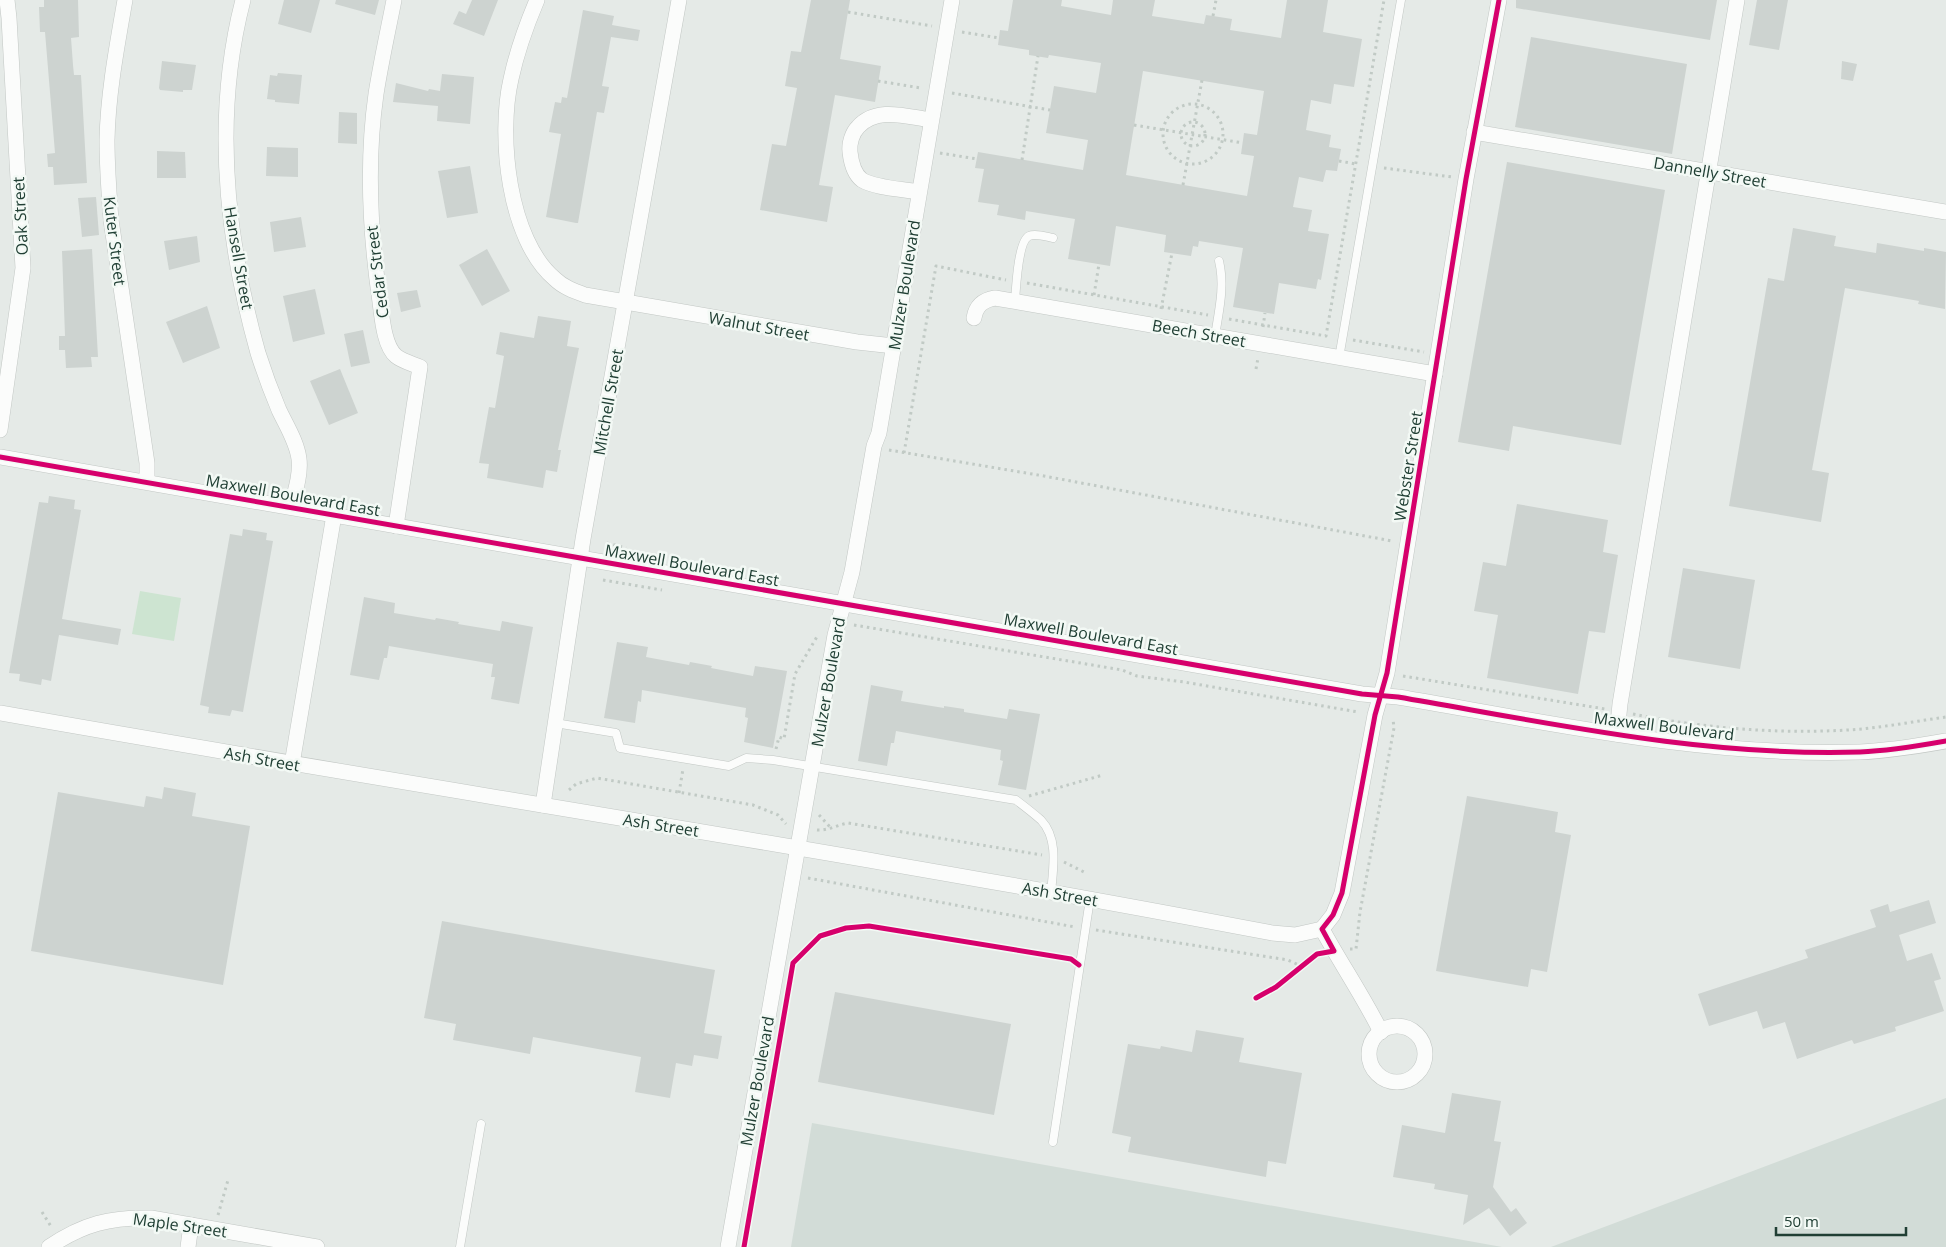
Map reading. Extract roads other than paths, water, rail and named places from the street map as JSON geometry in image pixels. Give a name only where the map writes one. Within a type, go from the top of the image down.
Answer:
[{"type":"street","name":"Oak Street","points":[[0,430],[5,344],[20,292],[22,268],[10,18],[7,0]]},
{"type":"street","name":"Kuter Street","points":[[125,0],[115,60],[109,114],[108,183],[111,220],[147,463],[146,481]]},
{"type":"street","name":"Hansell Street","points":[[243,0],[232,62],[227,109],[226,161],[229,211],[240,278],[258,353],[273,395],[298,449],[300,461],[291,507]]},
{"type":"street","name":"Cedar Street","points":[[394,0],[376,94],[371,143],[370,192],[372,244],[384,329],[389,348],[396,357],[420,367],[396,526]]},
{"type":"street","name":"Walnut Street","points":[[537,0],[521,39],[510,80],[506,122],[508,166],[516,211],[528,245],[542,267],[555,280],[585,295],[856,342],[894,346]]},
{"type":"street","name":"Mitchell Street","points":[[543,805],[581,557],[679,0]]},
{"type":"street","name":"Mulzer Boulevard","points":[[728,1247],[835,635],[852,572],[874,446],[879,433],[952,0]]},
{"type":"street","name":"Webster Street","points":[[1322,929],[1333,915],[1342,893],[1380,695],[1387,673],[1466,180],[1499,0]]},
{"type":"street","points":[[1617,734],[1619,712],[1707,172],[1737,0]]},
{"type":"street","points":[[919,192],[876,184],[861,179],[851,164],[850,148],[854,132],[864,121],[876,115],[892,114],[931,120]]},
{"type":"street","name":"Dannelly Street","points":[[1474,132],[1946,212]]},
{"type":"street","name":"Beech Street","points":[[974,318],[979,305],[995,298],[1435,374]]},
{"type":"street","name":"Maxwell Boulevard East","points":[[0,457],[1362,694],[1380,695]]},
{"type":"street","points":[[292,764],[334,514]]},
{"type":"street","name":"Maxwell Boulevard","points":[[1380,695],[1617,734],[1718,747],[1786,751],[1860,752],[1946,741]]},
{"type":"street","name":"Ash Street","points":[[0,713],[292,764],[798,848],[1272,933],[1295,935],[1322,929]]},
{"type":"street","points":[[1322,929],[1366,1001],[1381,1032]]},
{"type":"street","name":"Maple Street","points":[[49,1247],[75,1230],[110,1220],[126,1218],[150,1218],[317,1247]]},
{"type":"street","points":[[188,1247],[191,1225]]},
{"type":"lane","points":[[1339,358],[1401,0]]},
{"type":"lane","points":[[1015,302],[1024,240],[1029,236],[1035,235],[1054,238]]},
{"type":"lane","points":[[1216,336],[1222,291],[1222,274],[1219,261]]},
{"type":"lane","points":[[555,723],[616,733],[620,748],[685,759],[729,766],[746,758],[773,760],[1016,800],[1042,821],[1051,838],[1054,858],[1050,893]]},
{"type":"lane","points":[[1052,1142],[1090,899]]},
{"type":"lane","points":[[460,1247],[481,1124]]}]
